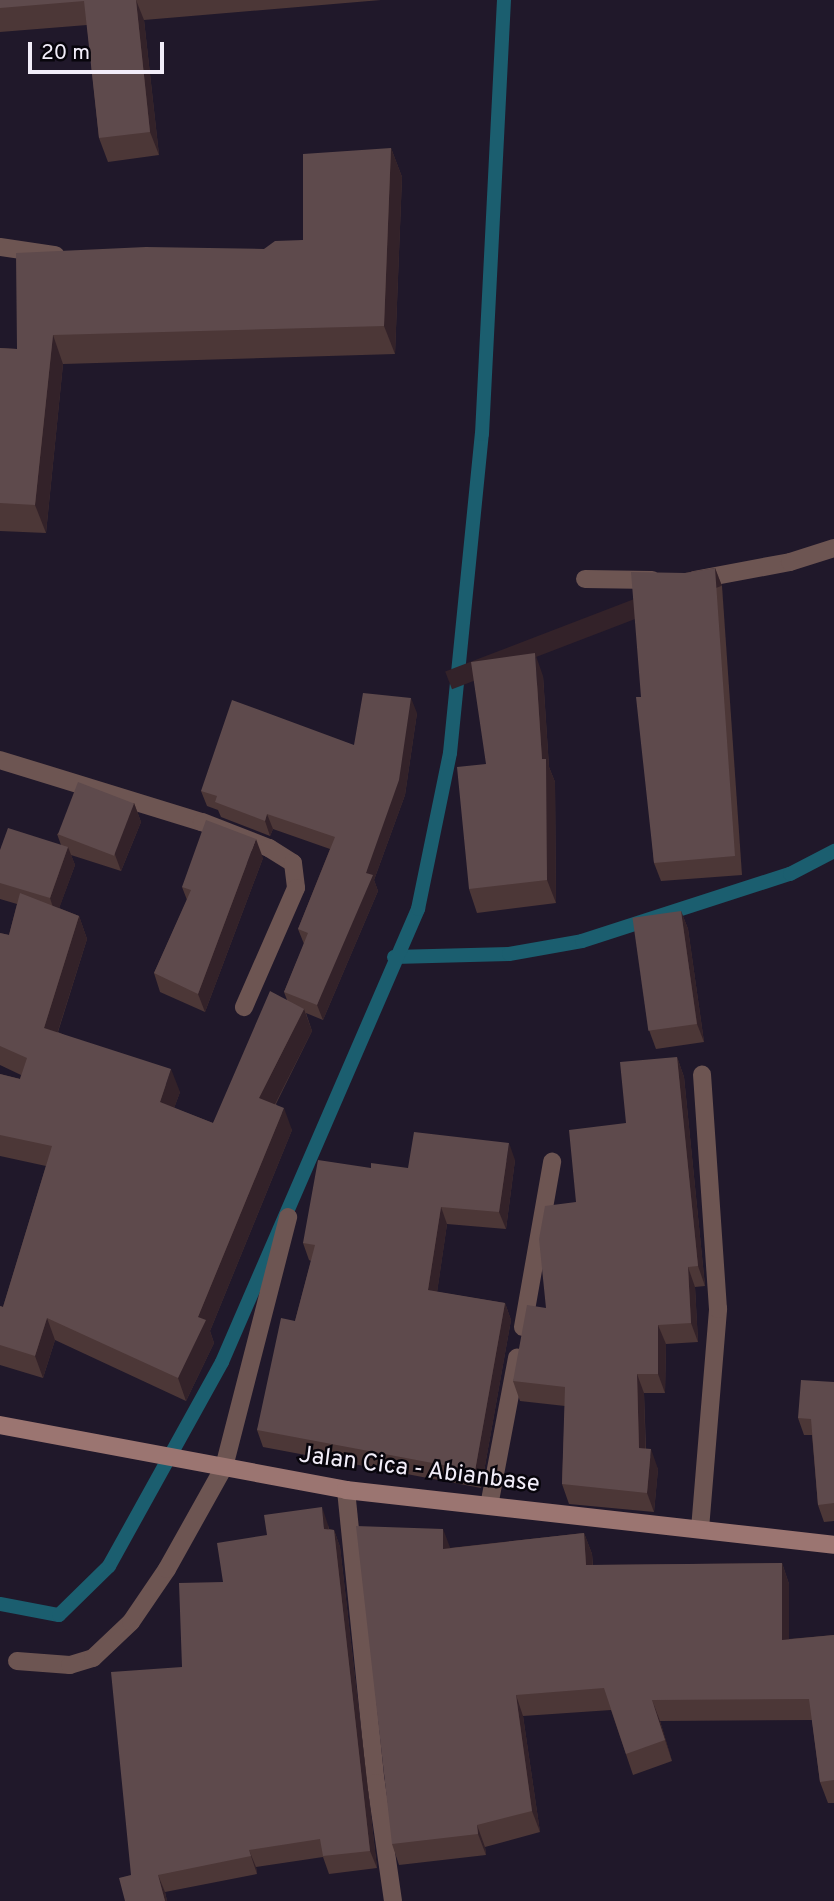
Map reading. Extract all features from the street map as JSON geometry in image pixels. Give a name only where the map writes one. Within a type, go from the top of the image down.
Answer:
[{"type":"street","points":[[0,247],[78,259]]},
{"type":"street","points":[[585,579],[672,580],[790,562],[834,548]]},
{"type":"street","points":[[0,760],[202,822],[269,848],[293,863],[296,887],[244,1007]]},
{"type":"street","points":[[700,1529],[718,1308],[702,1075]]},
{"type":"street","points":[[489,1506],[552,1163]]},
{"type":"street","points":[[17,1661],[70,1665],[93,1658],[111,1645],[167,1569],[224,1467],[288,1217]]},
{"type":"street","name":"Jalan Cica - Abianbase","points":[[0,1425],[346,1490],[834,1545]]},
{"type":"street","points":[[346,1490],[374,1770],[393,1901]]},
{"type":"building","points":[[0,0],[136,0],[150,132],[99,138],[84,1],[0,8]]},
{"type":"building","points":[[391,148],[384,326],[53,335],[35,505],[0,503],[0,348],[17,349],[16,253],[146,247],[264,249],[275,241],[303,240],[303,154]]},
{"type":"building","points":[[715,568],[735,856],[654,863],[636,697],[641,697],[631,572],[685,573]]},
{"type":"building","points":[[535,653],[542,759],[546,759],[547,880],[469,889],[457,767],[486,764],[471,662]]},
{"type":"building","points":[[363,693],[411,698],[399,780],[366,873],[373,875],[317,1005],[284,992],[308,933],[298,929],[335,837],[267,814],[265,821],[215,802],[217,796],[201,791],[232,700],[354,745]]},
{"type":"building","points":[[78,782],[134,804],[114,856],[58,834]]},
{"type":"building","points":[[206,820],[256,839],[198,994],[154,973],[191,890],[182,887]]},
{"type":"building","points":[[8,828],[68,847],[50,898],[0,883],[0,850]]},
{"type":"building","points":[[20,893],[79,916],[44,1028],[171,1069],[160,1102],[213,1123],[270,991],[304,1009],[259,1098],[284,1108],[198,1317],[206,1320],[178,1378],[47,1318],[35,1356],[0,1345],[0,1306],[3,1307],[52,1146],[0,1135],[0,1074],[20,1079],[27,1058],[0,1046],[0,933],[9,935]]},
{"type":"building","points":[[681,911],[697,1024],[648,1031],[632,918]]},
{"type":"building","points":[[677,1057],[698,1266],[688,1267],[691,1323],[658,1325],[658,1374],[637,1374],[639,1448],[651,1449],[647,1493],[562,1484],[565,1387],[513,1381],[527,1305],[546,1308],[539,1239],[545,1206],[576,1202],[569,1130],[626,1123],[620,1062]]},
{"type":"building","points":[[414,1132],[509,1143],[499,1212],[441,1207],[428,1290],[505,1303],[475,1471],[257,1430],[281,1318],[295,1321],[315,1245],[303,1243],[318,1160],[371,1168],[371,1163],[408,1168]]},
{"type":"building","points":[[801,1380],[834,1382],[834,1503],[818,1505],[811,1419],[798,1418]]},
{"type":"building","points":[[322,1507],[324,1529],[334,1530],[370,1851],[323,1856],[320,1839],[249,1850],[251,1856],[158,1875],[165,1901],[125,1901],[119,1878],[131,1875],[111,1672],[182,1667],[179,1583],[223,1582],[217,1543],[267,1535],[264,1515]]},
{"type":"building","points":[[356,1526],[443,1529],[443,1549],[584,1533],[586,1565],[782,1563],[782,1640],[834,1635],[834,1780],[820,1782],[809,1699],[652,1700],[665,1740],[626,1754],[604,1688],[516,1695],[532,1811],[477,1825],[478,1834],[392,1844]]},
{"type":"waterway","points":[[0,1604],[59,1615],[109,1566],[222,1362],[418,909],[450,753],[482,434],[504,0]]},
{"type":"waterway","points":[[394,957],[509,954],[582,941],[790,874],[834,851]]}]
